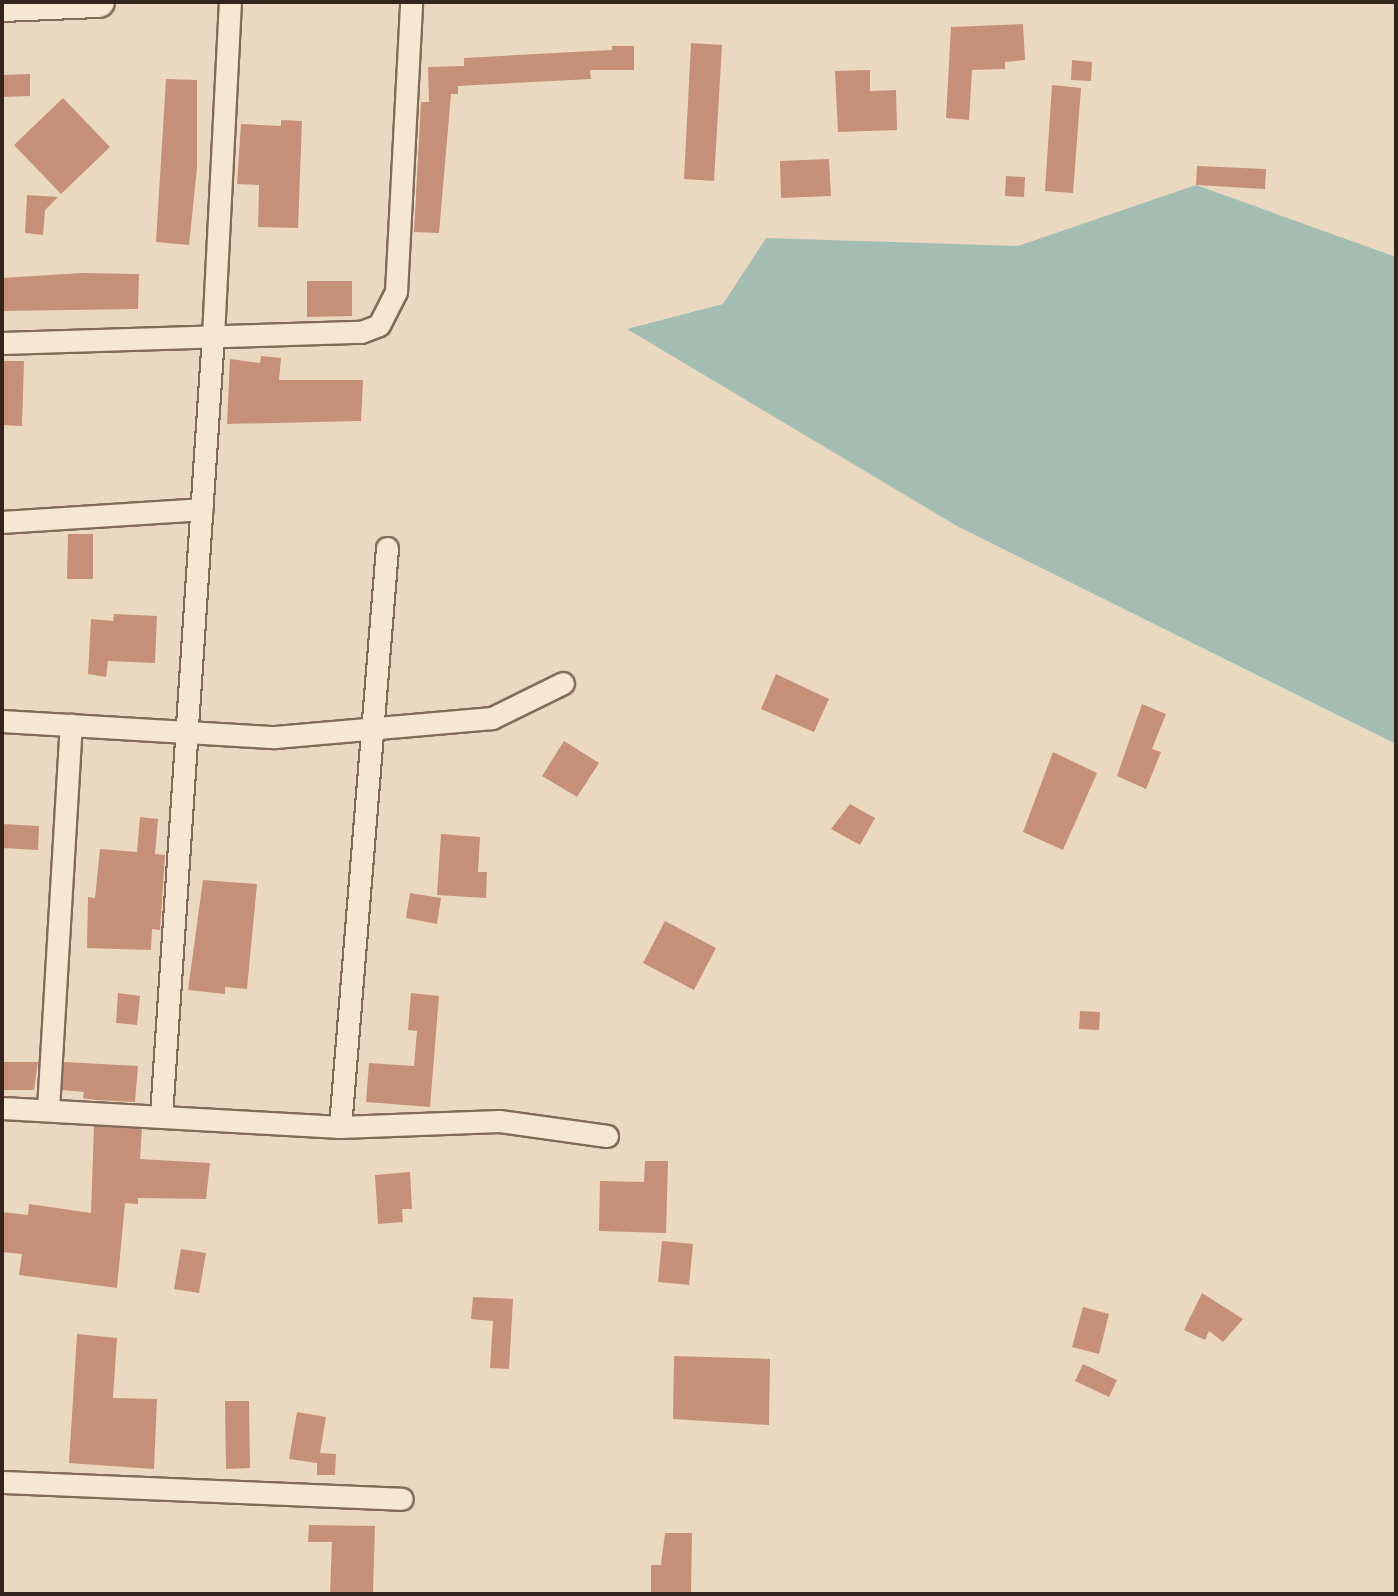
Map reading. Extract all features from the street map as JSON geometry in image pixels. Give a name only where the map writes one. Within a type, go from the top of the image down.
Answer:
[{"type":"street","points":[[2,6],[99,2]]},
{"type":"street","points":[[161,1116],[213,336],[230,2]]},
{"type":"street","points":[[2,343],[360,332],[379,325],[396,292],[411,2]]},
{"type":"street","points":[[2,522],[202,509]]},
{"type":"street","points":[[340,1126],[387,548]]},
{"type":"street","points":[[2,721],[275,737],[373,726],[492,718],[563,682]]},
{"type":"street","points":[[48,1109],[71,725]]},
{"type":"street","points":[[2,1108],[340,1126],[499,1121],[607,1136]]},
{"type":"street","points":[[2,1482],[402,1499]]},
{"type":"shaded area","points":[[1196,185],[1396,257],[1396,744],[957,526],[627,329],[723,304],[766,238],[1018,246]]},
{"type":"building","points":[[1023,24],[1025,60],[1005,62],[1005,69],[972,70],[969,120],[946,118],[951,27]]},
{"type":"building","points":[[691,43],[722,45],[714,181],[684,179]]},
{"type":"building","points":[[612,46],[634,46],[634,70],[590,70],[591,79],[458,86],[458,94],[451,94],[439,233],[414,232],[421,102],[429,102],[428,67],[464,66],[464,58],[612,50]]},
{"type":"building","points":[[1072,60],[1092,62],[1091,81],[1071,80]]},
{"type":"building","points":[[870,70],[870,91],[896,90],[897,130],[838,132],[835,71]]},
{"type":"building","points":[[30,74],[30,96],[2,97],[2,75]]},
{"type":"building","points":[[166,79],[197,80],[197,168],[189,245],[156,242]]},
{"type":"building","points":[[1052,85],[1081,88],[1073,193],[1045,191]]},
{"type":"building","points":[[63,98],[110,147],[61,194],[14,145]]},
{"type":"building","points":[[281,120],[302,121],[298,228],[258,227],[259,185],[237,184],[241,124],[281,126]]},
{"type":"building","points":[[829,159],[831,196],[781,198],[780,161]]},
{"type":"building","points":[[1197,166],[1266,169],[1265,189],[1196,185]]},
{"type":"building","points":[[1006,176],[1025,177],[1024,197],[1005,196]]},
{"type":"building","points":[[27,195],[58,197],[45,210],[43,235],[25,233]]},
{"type":"building","points":[[82,273],[139,274],[138,309],[2,311],[2,278]]},
{"type":"building","points":[[307,281],[352,281],[352,316],[307,317]]},
{"type":"building","points":[[261,356],[281,358],[279,380],[363,380],[361,421],[227,424],[230,359],[260,363]]},
{"type":"building","points":[[2,361],[24,361],[22,426],[2,425]]},
{"type":"building","points":[[68,534],[93,534],[93,579],[67,579]]},
{"type":"building","points":[[114,614],[157,616],[155,663],[108,661],[106,677],[88,674],[91,619],[113,621]]},
{"type":"building","points":[[776,674],[829,699],[814,732],[761,709]]},
{"type":"building","points":[[1142,704],[1166,714],[1152,749],[1161,752],[1146,789],[1117,776]]},
{"type":"building","points":[[564,741],[599,763],[577,797],[542,776]]},
{"type":"building","points":[[1053,752],[1097,773],[1063,850],[1023,832]]},
{"type":"building","points":[[850,804],[875,818],[860,845],[831,829]]},
{"type":"building","points":[[140,817],[158,819],[155,854],[165,855],[160,930],[152,929],[151,950],[87,948],[88,897],[95,898],[100,849],[137,852]]},
{"type":"building","points":[[2,824],[39,826],[38,850],[2,848]]},
{"type":"building","points":[[441,834],[480,837],[478,872],[487,872],[486,898],[437,895]]},
{"type":"building","points":[[203,880],[257,884],[247,989],[225,987],[225,994],[188,990]]},
{"type":"building","points":[[410,893],[441,898],[437,924],[406,918]]},
{"type":"building","points":[[665,921],[716,948],[694,990],[643,963]]},
{"type":"building","points":[[118,993],[140,996],[137,1025],[116,1023]]},
{"type":"building","points":[[411,993],[439,996],[430,1107],[366,1102],[369,1063],[414,1066],[417,1031],[408,1030]]},
{"type":"building","points":[[1080,1011],[1100,1012],[1099,1030],[1079,1029]]},
{"type":"building","points":[[2,1062],[38,1062],[34,1090],[2,1090]]},
{"type":"building","points":[[64,1062],[138,1066],[135,1102],[95,1100],[83,1098],[84,1092],[62,1090]]},
{"type":"building","points":[[94,1126],[142,1129],[140,1159],[210,1163],[206,1199],[138,1198],[138,1204],[125,1203],[117,1288],[19,1275],[22,1254],[2,1252],[2,1212],[28,1215],[29,1204],[91,1213]]},
{"type":"building","points":[[645,1161],[668,1161],[666,1233],[599,1231],[600,1181],[644,1182]]},
{"type":"building","points":[[410,1172],[412,1209],[402,1209],[403,1222],[378,1224],[375,1175]]},
{"type":"building","points":[[662,1241],[693,1244],[689,1285],[658,1282]]},
{"type":"building","points":[[181,1249],[206,1253],[199,1293],[174,1289]]},
{"type":"building","points":[[1202,1293],[1243,1319],[1223,1342],[1209,1331],[1205,1340],[1184,1330]]},
{"type":"building","points":[[473,1297],[513,1299],[509,1369],[490,1368],[493,1321],[471,1319]]},
{"type":"building","points":[[1083,1307],[1109,1314],[1099,1354],[1072,1347]]},
{"type":"building","points":[[77,1334],[117,1338],[113,1398],[157,1399],[154,1469],[69,1463]]},
{"type":"building","points":[[674,1356],[770,1359],[769,1425],[673,1419]]},
{"type":"building","points":[[1083,1364],[1117,1380],[1109,1397],[1075,1381]]},
{"type":"building","points":[[225,1401],[249,1401],[250,1468],[226,1469]]},
{"type":"building","points":[[297,1412],[326,1417],[320,1453],[336,1454],[335,1475],[317,1475],[317,1463],[289,1459]]},
{"type":"building","points":[[309,1525],[375,1526],[373,1594],[330,1594],[332,1542],[308,1542]]},
{"type":"building","points":[[665,1533],[692,1533],[691,1594],[651,1594],[651,1565],[661,1565]]}]
